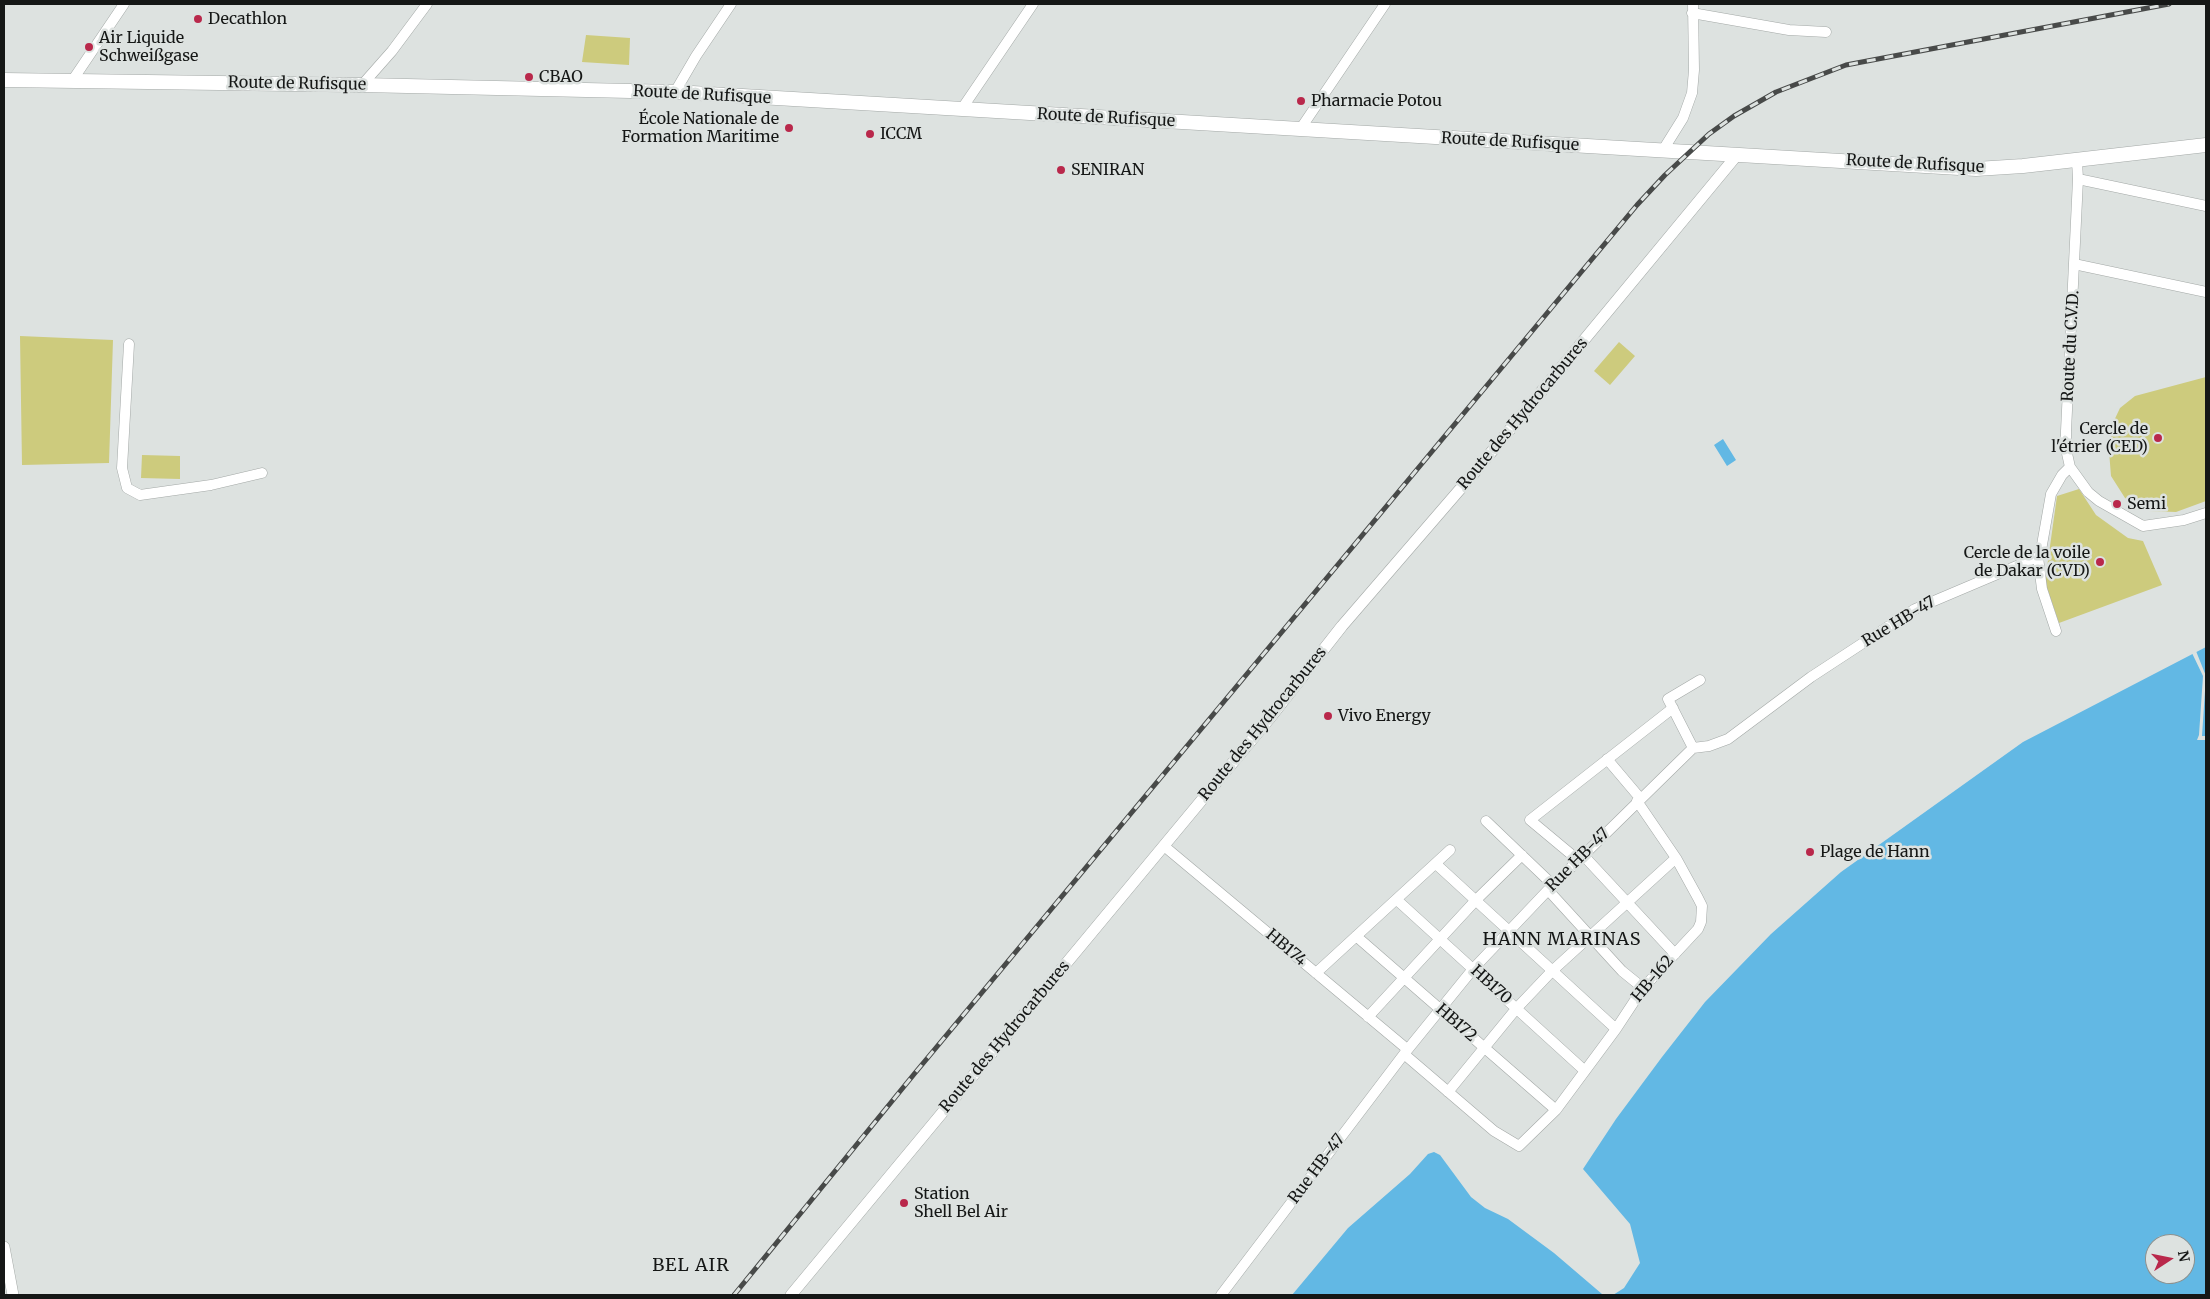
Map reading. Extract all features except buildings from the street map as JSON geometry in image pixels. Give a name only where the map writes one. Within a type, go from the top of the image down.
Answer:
[{"type":"main road","name":"Route de Rufisque","points":[[4,80],[675,92],[1976,169],[2077,161],[2206,145]]},
{"type":"street","points":[[72,81],[124,4]]},
{"type":"street","points":[[362,85],[427,4]]},
{"type":"street","points":[[675,92],[696,56],[731,4]]},
{"type":"street","points":[[961,110],[1032,4]]},
{"type":"street","points":[[1301,128],[1385,4]]},
{"type":"street","points":[[1663,150],[1683,118],[1692,93],[1694,70],[1692,8],[1780,29],[1826,32]]},
{"type":"street","name":"Route des Hydrocarbures","points":[[791,1295],[1269,719],[1348,619],[1474,473],[1737,155]]},
{"type":"street","name":"Route du C.V.D.","points":[[2070,467],[2066,449],[2066,431],[2078,179],[2077,161]]},
{"type":"street","points":[[2078,179],[2206,206]]},
{"type":"street","points":[[2074,264],[2206,292]]},
{"type":"street","points":[[129,344],[122,468],[127,488],[140,495],[211,485],[262,473]]},
{"type":"street","points":[[2056,630],[2042,588],[2039,556],[2050,494],[2062,475],[2070,467],[2088,492],[2099,501],[2143,526],[2184,520],[2206,513]]},
{"type":"street","name":"Rue HB-47","points":[[1221,1295],[1440,1008],[1473,969],[1550,887],[1693,748],[1709,746],[1728,739],[1811,677],[1916,609],[2039,556]]},
{"type":"street","points":[[1675,954],[1627,902],[1580,858],[1530,820],[1607,759],[1700,680]]},
{"type":"street","points":[[1671,704],[1693,748]]},
{"type":"street","name":"HB-162","points":[[1519,1146],[1556,1110],[1616,1029],[1643,988],[1698,929],[1703,913],[1698,898],[1676,858],[1638,800],[1607,759]]},
{"type":"street","points":[[1486,820],[1522,855],[1588,936],[1622,971],[1643,988]]},
{"type":"street","name":"HB174","points":[[1164,846],[1368,1017],[1448,1092],[1494,1131],[1519,1146]]},
{"type":"street","points":[[1316,973],[1450,850]]},
{"type":"street","points":[[1368,1017],[1476,900],[1522,855]]},
{"type":"street","points":[[1448,1092],[1516,1009],[1552,971],[1588,936],[1676,858]]},
{"type":"street","points":[[1436,864],[1616,1029]]},
{"type":"street","name":"HB170","points":[[1396,900],[1585,1071]]},
{"type":"street","name":"HB172","points":[[1356,936],[1556,1110]]},
{"type":"street","points":[[4,1247],[13,1295]]},
{"type":"shaded area","points":[[586,35],[630,38],[629,65],[582,62]]},
{"type":"shaded area","points":[[20,336],[113,340],[109,463],[22,465]]},
{"type":"shaded area","points":[[1619,342],[1635,356],[1610,385],[1594,371]]},
{"type":"shaded area","name":"Cercle de l'étrier (CED)","points":[[2206,377],[2206,501],[2176,512],[2148,511],[2125,498],[2111,476],[2109,451],[2112,425],[2120,408],[2135,396]]},
{"type":"shaded area","points":[[142,455],[180,456],[180,479],[141,478]]},
{"type":"shaded area","name":"Cercle de la voile de Dakar (CVD)","points":[[2079,489],[2096,515],[2128,538],[2143,541],[2162,585],[2059,623],[2045,582],[2057,496]]},
{"type":"water","points":[[1723,439],[1736,460],[1727,466],[1714,445]]},
{"type":"water","points":[[2206,647],[2206,1295],[1613,1295],[1624,1288],[1640,1263],[1630,1224],[1583,1169],[1616,1119],[1705,1002],[1771,934],[1841,872],[2023,742]]},
{"type":"water","points":[[1434,1152],[1440,1155],[1471,1197],[1485,1208],[1508,1219],[1554,1253],[1602,1294],[1613,1295],[1292,1295],[1348,1228],[1410,1174],[1428,1154]]},
{"type":"pier","points":[[2196,651],[2206,676],[2202,736],[2205,736],[2205,740],[2197,740],[2199,735],[2203,676],[2192,653]]},
{"type":"railway","points":[[734,1295],[915,1073],[1637,205],[1665,175],[1709,134],[1734,116],[1776,92],[1846,65],[2169,4]]},
{"type":"place","name":"Decathlon","points":[[198,19]]},
{"type":"place","name":"Air Liquide Schweißgase","points":[[89,47]]},
{"type":"place","name":"CBAO","points":[[529,77]]},
{"type":"place","name":"Pharmacie Potou","points":[[1301,101]]},
{"type":"place","name":"École Nationale de Formation Maritime","points":[[789,128]]},
{"type":"place","name":"ICCM","points":[[870,134]]},
{"type":"place","name":"SENIRAN","points":[[1061,170]]},
{"type":"place","name":"Cercle de l'étrier (CED)","points":[[2158,438]]},
{"type":"place","name":"Semi","points":[[2117,504]]},
{"type":"place","name":"Cercle de la voile de Dakar (CVD)","points":[[2100,562]]},
{"type":"place","name":"Vivo Energy","points":[[1328,716]]},
{"type":"place","name":"Plage de Hann","points":[[1810,852]]},
{"type":"place","name":"Station Shell Bel Air","points":[[904,1203]]},
{"type":"district","name":"HANN MARINAS","points":[[1562,940]]},
{"type":"district","name":"BEL AIR","points":[[691,1266]]}]
